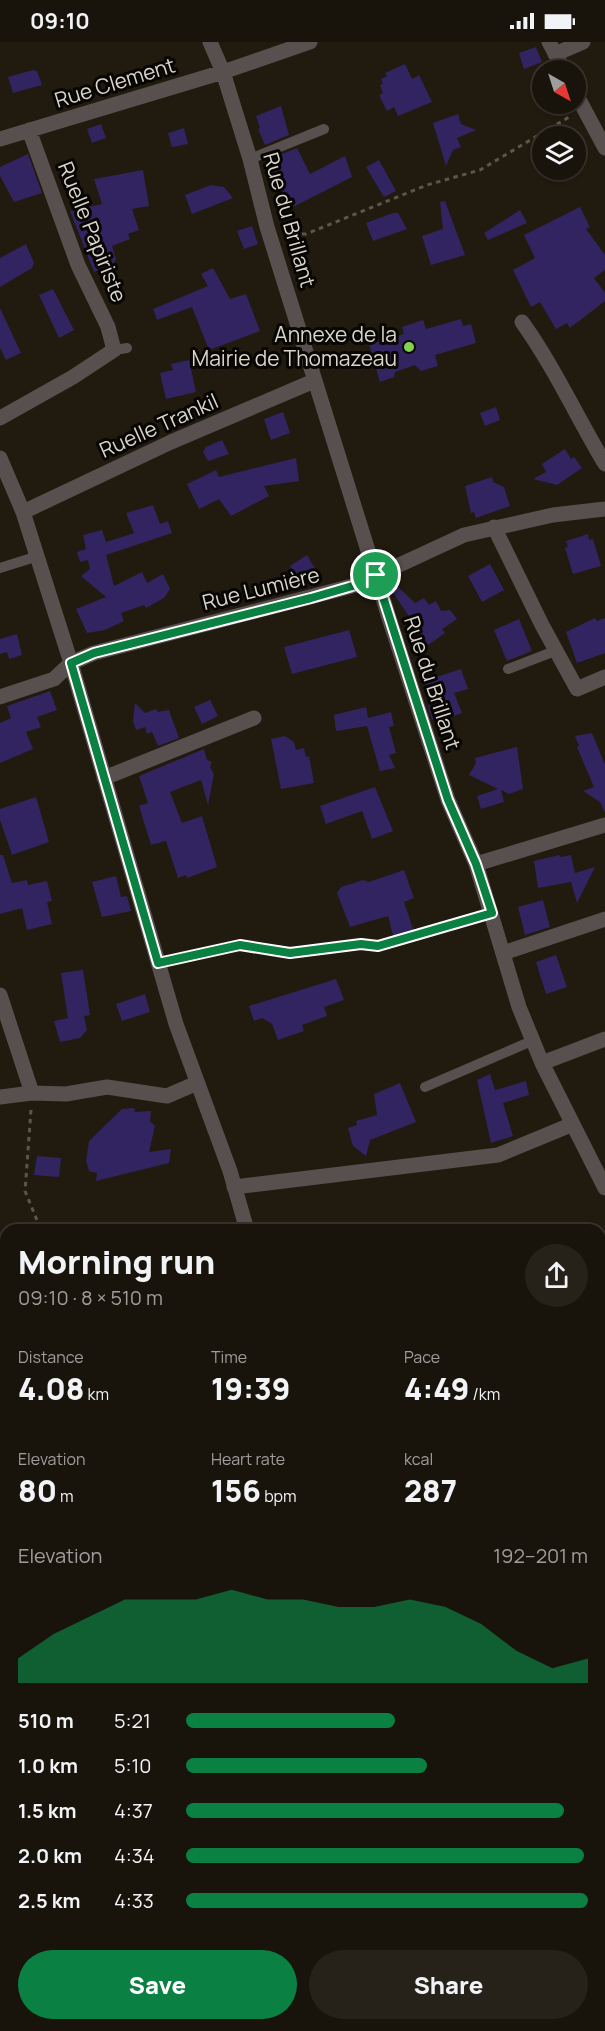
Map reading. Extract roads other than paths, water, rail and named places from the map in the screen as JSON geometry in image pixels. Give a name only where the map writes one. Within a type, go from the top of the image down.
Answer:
[{"type":"street","name":"Rue du Brillant","points":[[210,42],[223,72],[314,381],[448,800],[476,864],[519,1007],[542,1063],[605,1188]]},
{"type":"street","name":"Rue Clement","points":[[0,139],[223,72],[310,42]]},
{"type":"street","points":[[552,48],[583,42]]},
{"type":"street","points":[[586,114],[605,148]]},
{"type":"street","name":"Ruelle Papiriste","points":[[0,418],[121,349],[108,327],[70,243],[29,130]]},
{"type":"street","points":[[522,322],[540,348],[580,425],[605,464]]},
{"type":"street","name":"Ruelle Trankil","points":[[23,512],[171,442],[314,381]]},
{"type":"street","points":[[0,458],[23,512],[35,557],[71,663],[158,963],[244,1224]]},
{"type":"street","name":"Rue Lumière","points":[[0,697],[54,679],[71,663],[94,653],[345,588],[464,535],[553,515],[605,509]]},
{"type":"street","points":[[494,527],[555,651],[577,689],[605,677]]},
{"type":"street","points":[[104,778],[254,718]]},
{"type":"street","points":[[476,864],[605,825]]},
{"type":"street","points":[[502,953],[605,919]]},
{"type":"street","points":[[0,995],[32,1093]]},
{"type":"street","points":[[542,1063],[605,1039]]},
{"type":"street","points":[[0,1097],[32,1093],[66,1094],[107,1087],[167,1096],[197,1083]]},
{"type":"street","points":[[234,1188],[498,1155],[573,1124]]},
{"type":"lane","points":[[250,159],[324,129]]},
{"type":"lane","points":[[0,568],[35,557]]},
{"type":"lane","points":[[508,669],[555,651]]},
{"type":"lane","points":[[425,1087],[534,1040]]},
{"type":"place","name":"Annexe de la Mairie de Thomazeau","points":[[409,347]]}]
